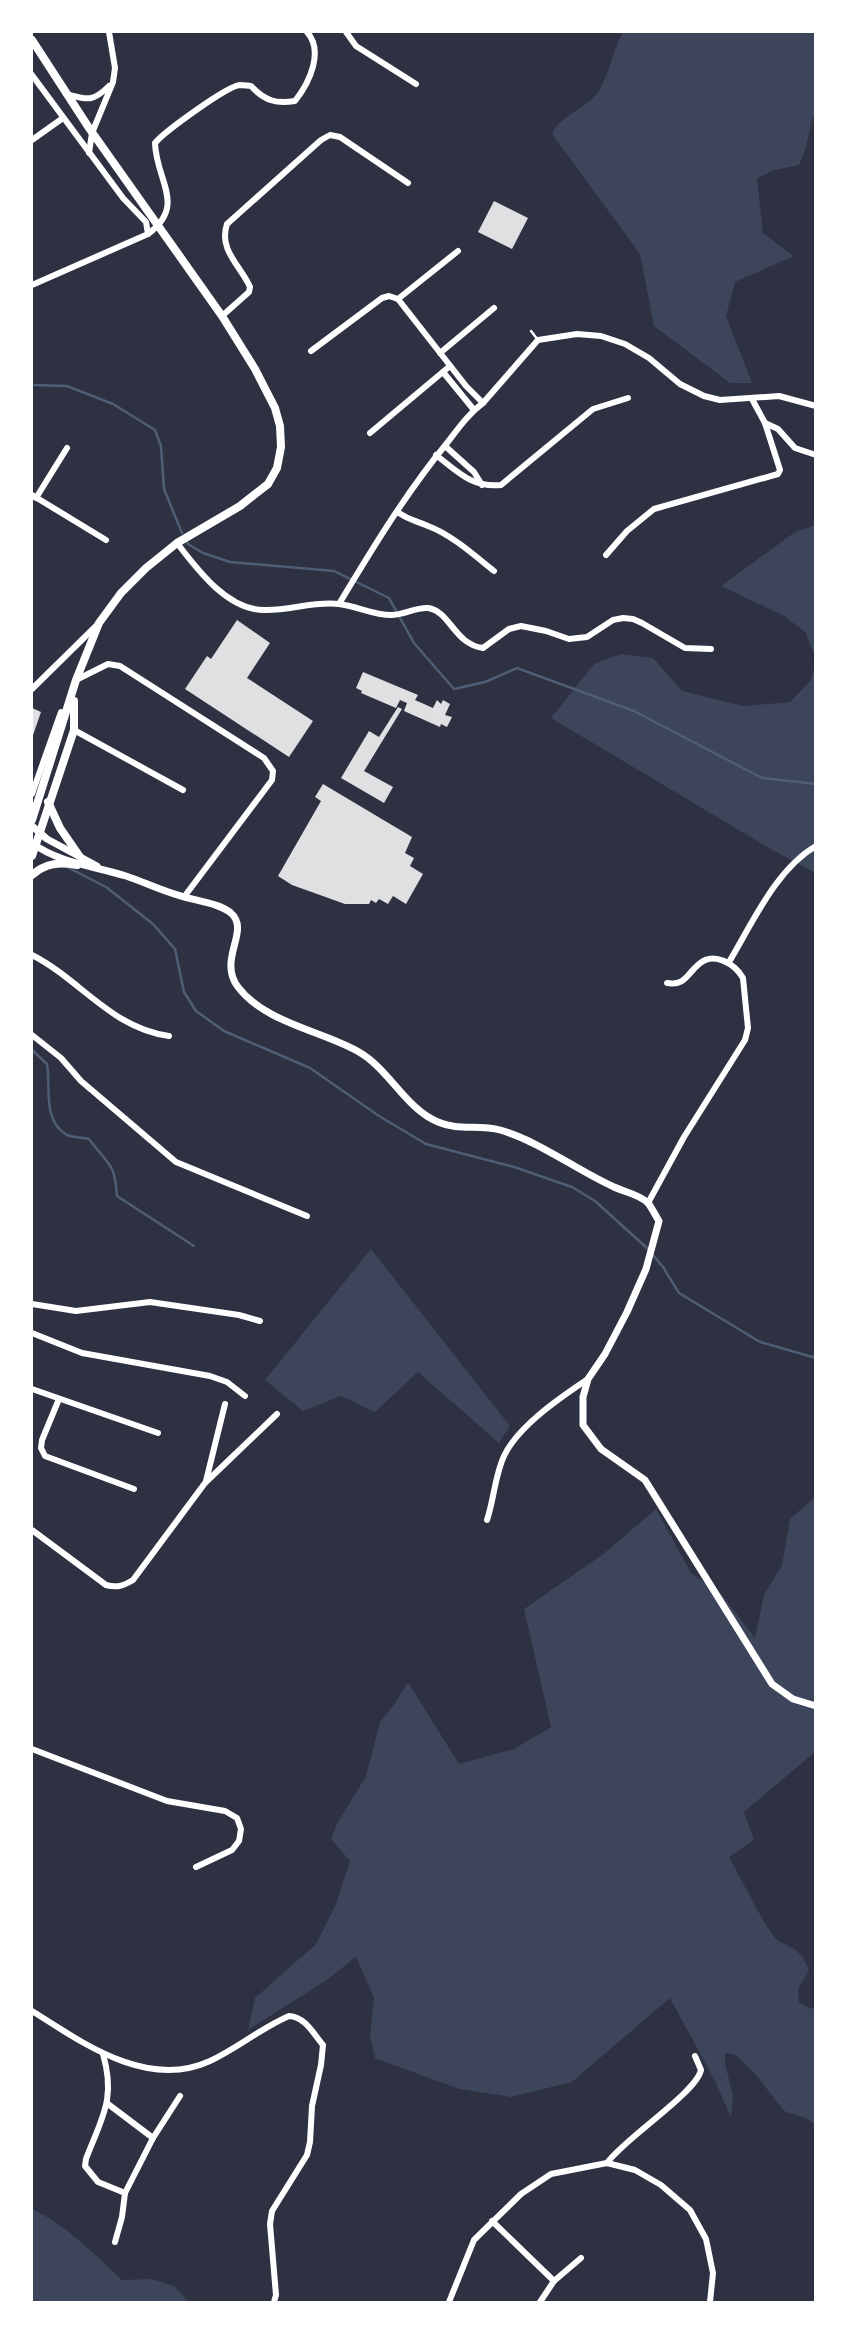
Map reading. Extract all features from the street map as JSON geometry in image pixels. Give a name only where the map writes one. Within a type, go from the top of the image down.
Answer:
[{"type":"main road","points":[[32,40],[92,132],[222,316],[255,369],[275,408],[280,426],[281,447],[277,468],[268,484],[240,506],[182,540],[146,568],[121,593],[99,623],[64,712],[32,820]]},
{"type":"main road","points":[[32,856],[35,829],[48,802],[74,730],[75,684]]},
{"type":"main road","points":[[32,875],[52,863],[79,860],[48,802]]},
{"type":"street","points":[[89,153],[92,132],[113,82],[116,68],[109,32]]},
{"type":"street","points":[[32,285],[148,234],[159,226],[166,216],[168,201],[155,156],[155,144],[161,135],[175,125],[238,85],[251,86],[261,97],[278,104],[295,101],[302,92],[316,56],[316,45],[307,32]]},
{"type":"street","points":[[346,32],[356,46],[416,84]]},
{"type":"street","points":[[32,75],[123,198],[146,222],[148,234]]},
{"type":"street","points":[[66,94],[92,99],[98,97],[113,82]]},
{"type":"street","points":[[32,140],[63,118]]},
{"type":"street","points":[[222,316],[249,292],[250,287],[225,242],[227,224],[321,140],[330,135],[340,137],[408,183]]},
{"type":"street","points":[[398,299],[458,251]]},
{"type":"street","points":[[311,351],[382,298],[389,296],[398,299],[450,366],[483,403]]},
{"type":"street","points":[[440,353],[494,308]]},
{"type":"street","points":[[339,604],[436,455],[538,340],[577,334],[612,339],[637,350],[680,384],[704,396],[720,400],[779,396],[816,406]]},
{"type":"street","points":[[370,433],[450,366]]},
{"type":"street","points":[[443,372],[474,410]]},
{"type":"street","points":[[436,455],[467,480],[482,485],[501,485],[593,409],[628,398]]},
{"type":"street","points":[[606,555],[627,531],[654,509],[778,474],[780,470],[765,423],[752,399]]},
{"type":"street","points":[[765,423],[778,429],[795,448],[816,455]]},
{"type":"street","points":[[445,446],[474,472],[482,485]]},
{"type":"street","points":[[67,448],[34,496],[106,540]]},
{"type":"street","points":[[397,512],[412,522],[428,526],[451,538],[494,570]]},
{"type":"street","points":[[182,540],[211,585],[239,603],[261,610],[339,604],[390,615],[430,608],[438,613],[464,642],[483,648],[509,629],[521,626],[569,639],[587,637],[612,620],[623,618],[642,623],[685,648],[711,649]]},
{"type":"street","points":[[32,689],[40,678],[99,623]]},
{"type":"street","points":[[75,684],[108,664],[120,666],[264,758],[273,775],[184,897]]},
{"type":"street","points":[[32,794],[64,712]]},
{"type":"street","points":[[74,730],[183,790]]},
{"type":"street","points":[[66,750],[84,737]]},
{"type":"street","points":[[35,829],[79,860]]},
{"type":"street","points":[[33,844],[224,909],[233,915],[237,923],[237,935],[229,965],[232,976],[239,989],[257,1004],[293,1025],[344,1045],[374,1062],[422,1113],[436,1121],[466,1129],[497,1129],[523,1138],[578,1169],[648,1203],[659,1221],[646,1269],[627,1312],[605,1354],[588,1378],[521,1432],[504,1456],[487,1520]]},
{"type":"street","points":[[729,962],[785,871],[803,853],[816,846]]},
{"type":"street","points":[[32,955],[132,1027],[169,1036]]},
{"type":"street","points":[[648,1203],[684,1137],[745,1040],[748,1028],[743,978],[729,962],[710,959],[700,962],[681,983],[667,983]]},
{"type":"street","points":[[32,1034],[61,1058],[80,1081],[176,1162],[307,1216]]},
{"type":"street","points":[[32,1304],[76,1311],[150,1302],[239,1315],[260,1321]]},
{"type":"street","points":[[32,1333],[82,1353],[210,1376],[227,1382],[245,1396]]},
{"type":"street","points":[[588,1378],[582,1414],[583,1425],[592,1438],[601,1449],[645,1480],[772,1684],[793,1699],[816,1706]]},
{"type":"street","points":[[32,1390],[158,1433]]},
{"type":"street","points":[[58,1399],[42,1440],[41,1448],[45,1456],[134,1489]]},
{"type":"street","points":[[205,1483],[225,1404]]},
{"type":"street","points":[[32,1530],[106,1585],[115,1587],[133,1580],[205,1483],[277,1414]]},
{"type":"street","points":[[32,1749],[167,1801],[225,1811],[237,1818],[241,1829],[239,1841],[232,1850],[196,1867]]},
{"type":"street","points":[[32,2011],[92,2049],[148,2068],[188,2068],[222,2055],[289,2016],[298,2017],[323,2045],[312,2106],[307,2155],[272,2211],[270,2224],[276,2295],[274,2302]]},
{"type":"street","points":[[103,2054],[109,2074],[108,2104],[85,2166],[98,2182],[125,2193]]},
{"type":"street","points":[[607,2163],[625,2143],[669,2107],[698,2078],[701,2070],[695,2056]]},
{"type":"street","points":[[115,2242],[125,2193],[153,2138],[180,2095]]},
{"type":"street","points":[[108,2104],[153,2138]]},
{"type":"street","points":[[449,2302],[474,2239],[521,2194],[551,2174],[607,2163],[635,2170],[661,2185],[690,2210],[706,2239],[713,2273],[710,2302]]},
{"type":"street","points":[[492,2221],[554,2281]]},
{"type":"street","points":[[540,2302],[554,2281],[581,2258]]},
{"type":"lane","points":[[531,331],[538,340]]},
{"type":"shaded area","points":[[623,32],[815,32],[815,116],[806,148],[799,165],[775,170],[757,178],[763,233],[794,256],[735,282],[726,316],[752,383],[730,383],[654,326],[640,254],[552,134],[562,121],[595,96],[600,89]]},
{"type":"shaded area","points":[[816,525],[815,656],[805,632],[784,616],[721,586],[795,532]]},
{"type":"shaded area","points":[[621,654],[653,658],[682,691],[743,706],[790,702],[811,680],[815,666],[815,873],[551,718],[594,664]]},
{"type":"shaded area","points":[[371,1249],[510,1426],[499,1443],[418,1372],[375,1412],[341,1396],[303,1411],[265,1380]]},
{"type":"shaded area","points":[[815,1497],[815,1752],[744,1812],[754,1840],[729,1857],[772,1934],[780,1942],[795,1949],[809,1970],[798,1990],[799,2002],[815,2009],[815,2125],[806,2118],[784,2111],[756,2075],[736,2055],[725,2053],[733,2095],[731,2118],[716,2083],[670,1998],[572,2082],[511,2097],[459,2089],[375,2058],[370,2036],[374,1998],[356,1957],[328,1979],[248,2030],[255,1998],[316,1944],[336,1904],[350,1861],[331,1839],[366,1776],[380,1722],[408,1682],[459,1764],[514,1749],[551,1727],[524,1609],[602,1555],[656,1509],[691,1573],[722,1595],[755,1638],[764,1595],[782,1565],[790,1519]]},
{"type":"shaded area","points":[[32,2209],[91,2250],[122,2280],[152,2279],[174,2286],[189,2302],[32,2302]]},
{"type":"building","points":[[494,201],[528,218],[512,249],[478,232]]},
{"type":"building","points":[[237,620],[270,643],[247,678],[313,721],[289,757],[185,689],[207,656],[211,659]]},
{"type":"building","points":[[363,672],[418,695],[415,700],[433,708],[437,700],[441,704],[443,700],[450,704],[445,715],[452,717],[447,727],[441,724],[440,727],[404,711],[407,703],[400,700],[396,708],[361,693],[362,691],[356,688]]},
{"type":"building","points":[[398,707],[402,709],[364,771],[393,787],[384,803],[341,778],[369,731],[379,737]]},
{"type":"building","points":[[32,708],[41,712],[32,738]]},
{"type":"building","points":[[323,784],[412,837],[405,853],[414,858],[410,866],[423,874],[406,904],[393,896],[388,904],[379,899],[376,903],[371,900],[369,904],[345,904],[292,885],[278,876],[321,801],[315,797]]},
{"type":"waterway","points":[[32,385],[67,386],[113,404],[155,430],[161,446],[164,489],[182,533]]},
{"type":"waterway","points":[[186,540],[203,553],[230,562],[334,571],[389,598],[414,643],[454,689],[485,682],[517,668],[634,711],[762,778],[816,784]]},
{"type":"waterway","points":[[67,867],[106,887],[153,924],[175,949],[184,992],[196,1011],[224,1031],[310,1068],[379,1116],[426,1144],[514,1167],[572,1187],[595,1201],[648,1249]]},
{"type":"waterway","points":[[32,1050],[47,1064],[49,1103],[59,1129],[67,1135],[89,1139],[112,1170],[117,1196],[194,1246]]},
{"type":"waterway","points":[[652,1254],[679,1293],[760,1342],[816,1358]]}]
